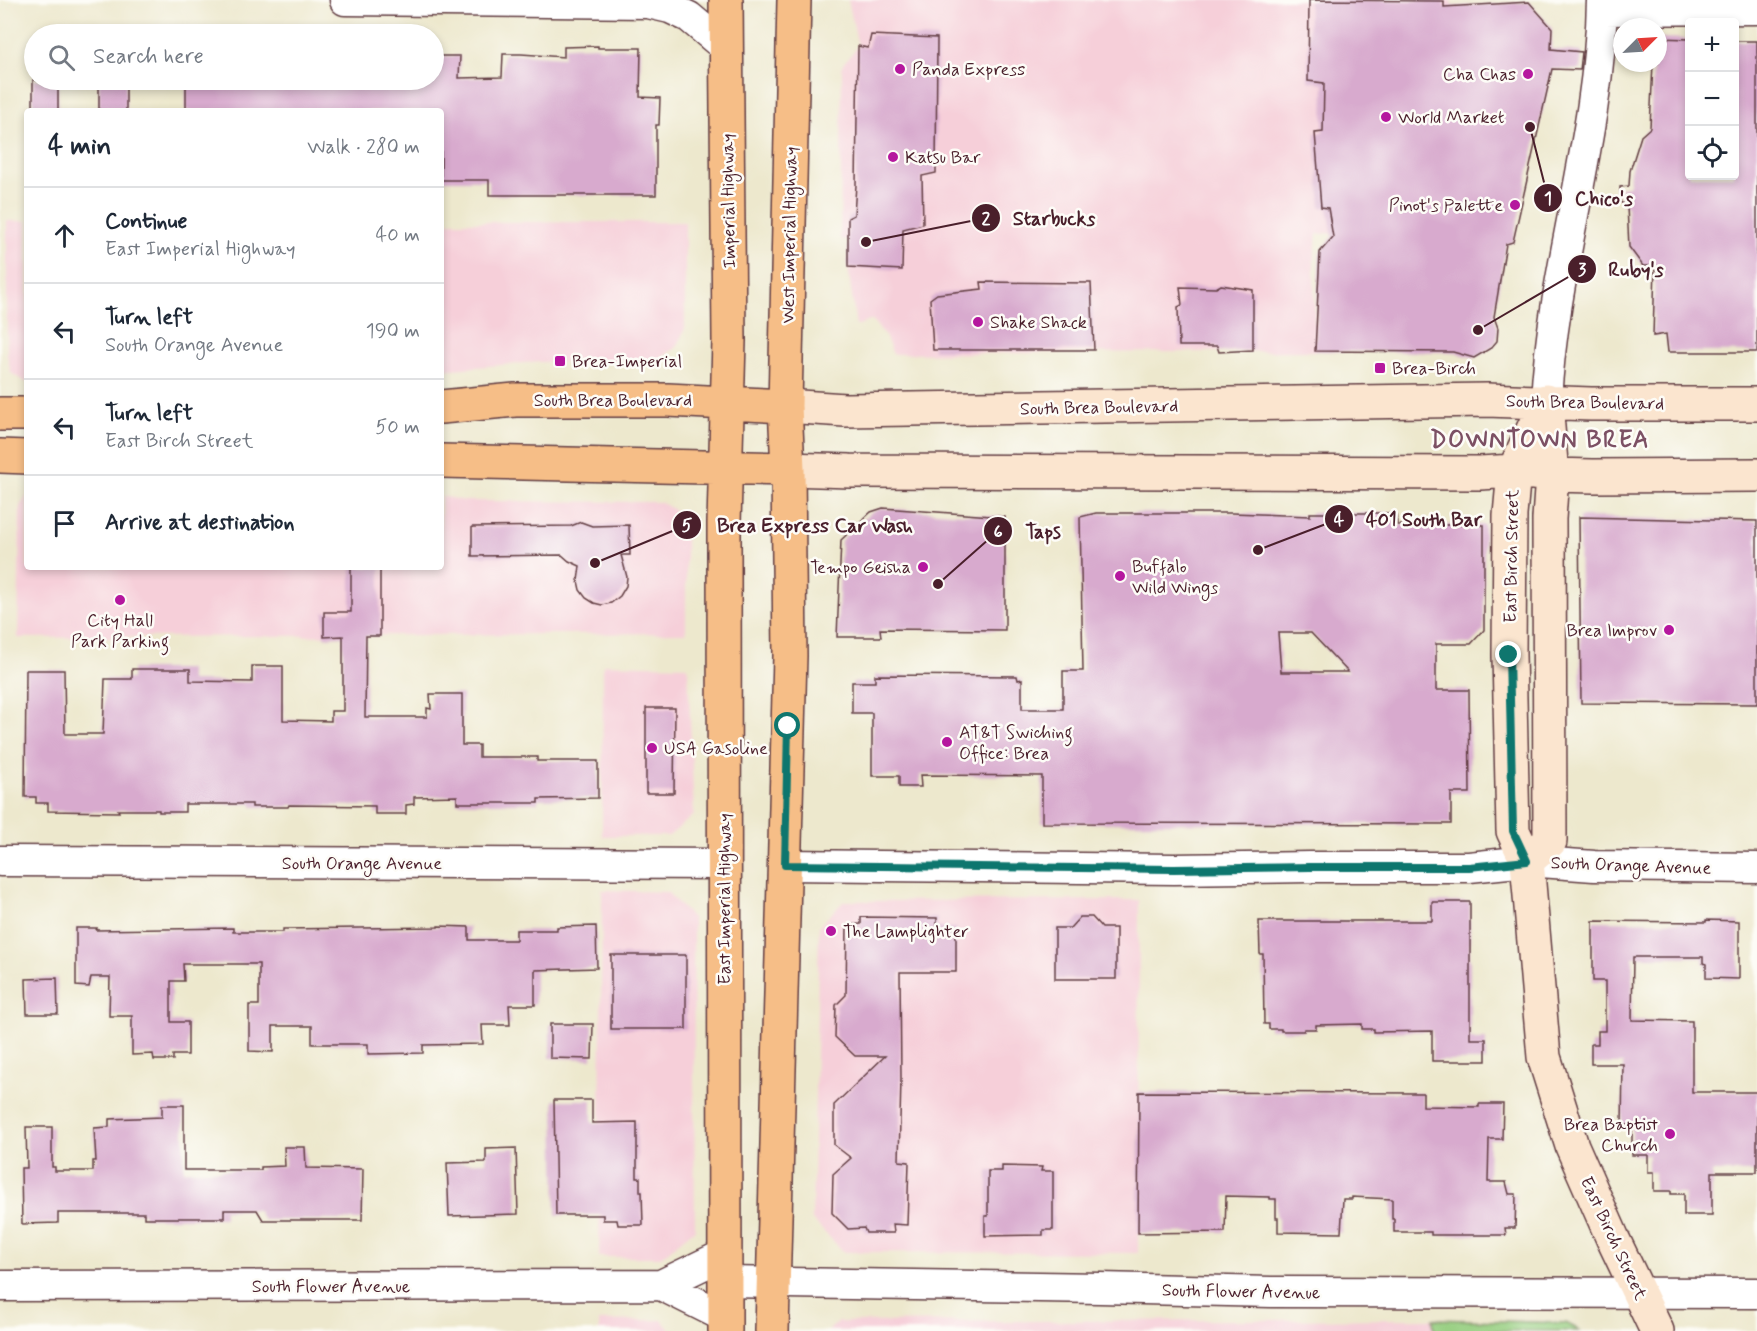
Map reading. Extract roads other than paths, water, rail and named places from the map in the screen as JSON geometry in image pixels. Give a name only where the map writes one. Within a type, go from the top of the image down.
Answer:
[{"type":"main road","name":"Imperial Highway","points":[[726,0],[728,402]]},
{"type":"main road","name":"West Imperial Highway","points":[[788,469],[785,406],[794,0]]},
{"type":"main road","name":"South Brea Boulevard","points":[[444,407],[515,400],[668,400],[845,410],[1294,405],[1487,400],[1591,404],[1757,404]]},
{"type":"main road","name":"East Birch Street","points":[[1546,401],[1514,471],[1510,515],[1509,643],[1513,831],[1527,861],[1544,1057],[1572,1146],[1612,1239],[1657,1331]]},
{"type":"main road","name":"East Birch Street","points":[[1527,861],[1550,841],[1549,519],[1551,475],[1546,401]]},
{"type":"main road","points":[[726,467],[728,402]]},
{"type":"main road","points":[[0,414],[24,414]]},
{"type":"main road","points":[[0,456],[24,457]]},
{"type":"main road","points":[[444,461],[850,471],[1469,473],[1514,471],[1551,475],[1757,475]]},
{"type":"main road","name":"East Imperial Highway","points":[[725,1324],[724,523],[726,467]]},
{"type":"main road","points":[[772,1331],[790,656],[788,469]]},
{"type":"street","points":[[345,0],[648,3],[670,8],[689,17],[727,49]]},
{"type":"street","points":[[1546,401],[1548,365],[1557,298],[1596,86],[1602,5],[1757,9]]},
{"type":"street","name":"South Orange Avenue","points":[[0,861],[724,864]]},
{"type":"street","name":"South Orange Avenue","points":[[785,865],[1174,869],[1469,867],[1527,861],[1594,866],[1757,868]]},
{"type":"street","name":"South Flower Avenue","points":[[0,1286],[661,1285],[725,1268],[772,1283],[1271,1292],[1757,1293]]},
{"type":"street","name":"South Flower Avenue","points":[[661,1285],[725,1324]]},
{"type":"place","name":"Panda Express","points":[[900,69]]},
{"type":"place","name":"Cha Chas","points":[[1528,74]]},
{"type":"place","name":"World Market","points":[[1386,117]]},
{"type":"place","name":"Chico's","points":[[1530,127]]},
{"type":"place","name":"Katsu Bar","points":[[893,157]]},
{"type":"place","name":"Pinot's Palette","points":[[1515,205]]},
{"type":"place","name":"Starbucks","points":[[866,242]]},
{"type":"place","name":"Shake Shack","points":[[978,322]]},
{"type":"place","name":"Ruby's","points":[[1478,330]]},
{"type":"place","name":"Brea-Imperial","points":[[560,361]]},
{"type":"place","name":"Brea-Birch","points":[[1380,368]]},
{"type":"place","name":"401 South Bar","points":[[1258,550]]},
{"type":"place","name":"Brea Express Car Wash","points":[[595,563]]},
{"type":"place","name":"Tempo Geisha","points":[[923,567]]},
{"type":"place","name":"Buffalo Wild Wings","points":[[1120,576]]},
{"type":"place","name":"Taps","points":[[938,584]]},
{"type":"place","name":"City Hall Park Parking","points":[[120,600]]},
{"type":"place","name":"Brea Improv","points":[[1669,630]]},
{"type":"place","name":"AT&T Swiching Office: Brea","points":[[947,742]]},
{"type":"place","name":"USA Gasoline","points":[[652,748]]},
{"type":"place","name":"The Lamplighter","points":[[831,931]]},
{"type":"place","name":"Brea Baptist Church","points":[[1670,1134]]},
{"type":"district","name":"DOWNTOWN BREA","points":[[1540,439]]}]
